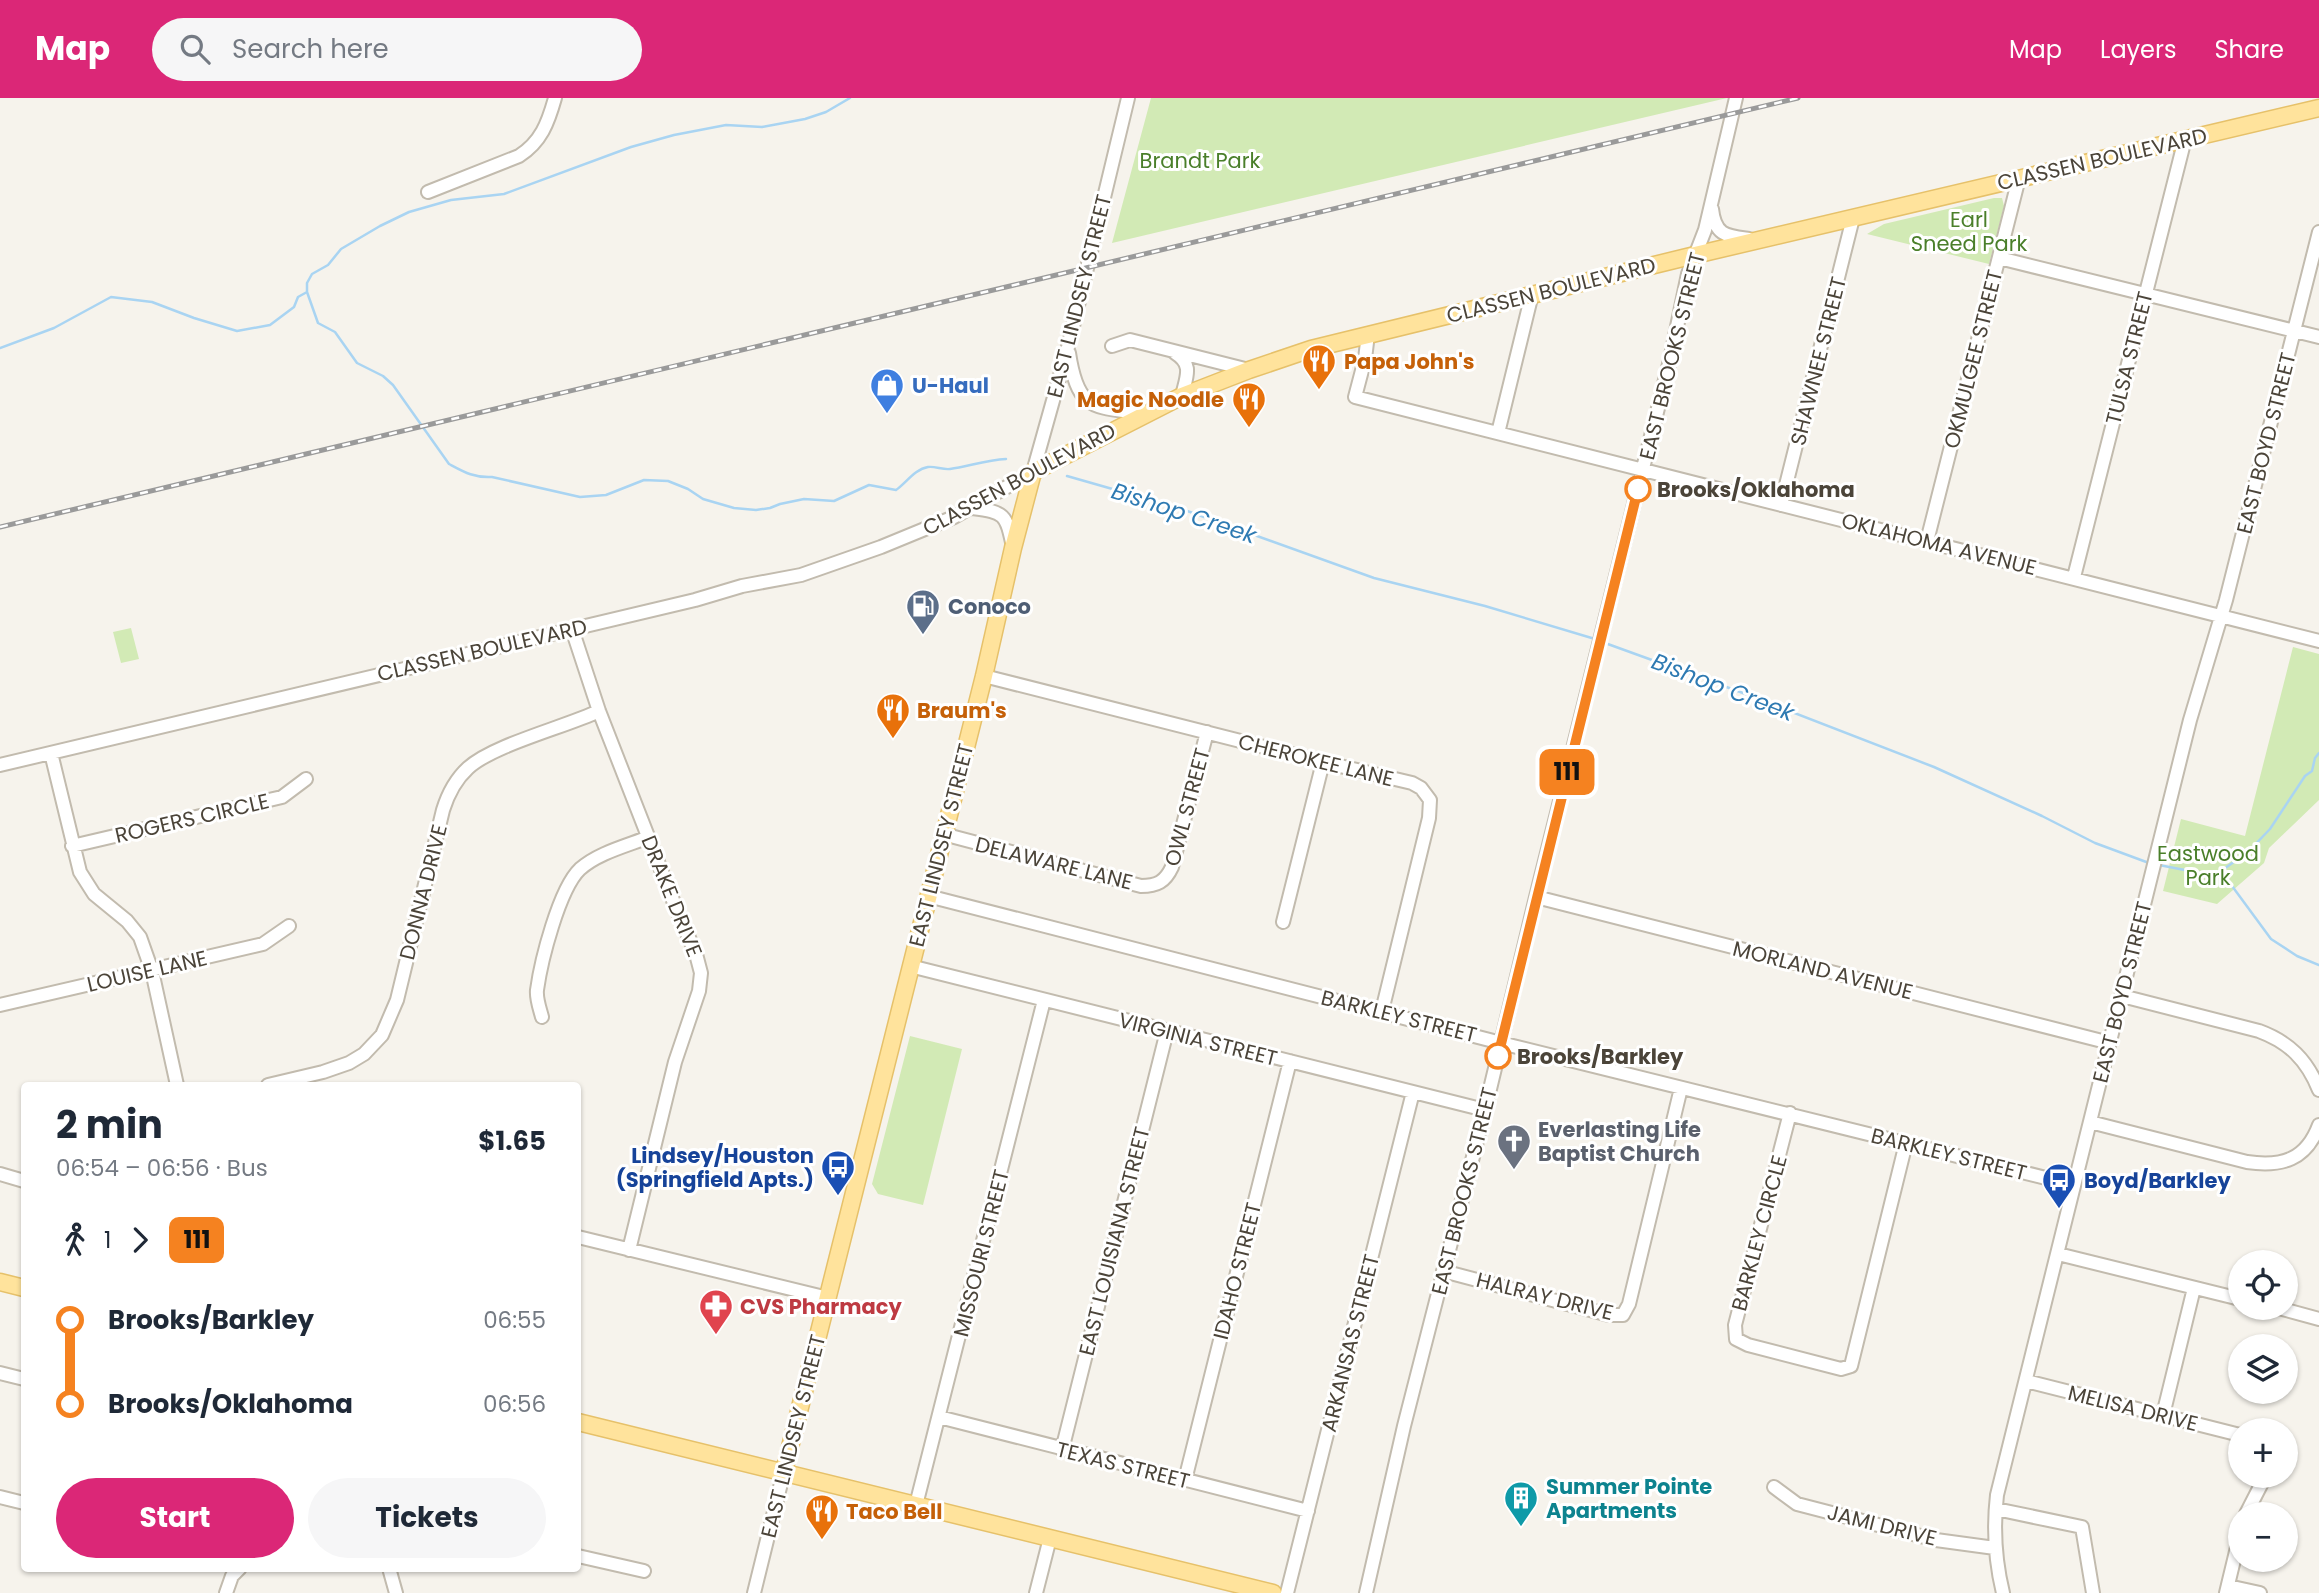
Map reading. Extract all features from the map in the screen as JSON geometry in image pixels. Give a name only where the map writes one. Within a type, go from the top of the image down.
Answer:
[{"type":"main road","name":"CLASSEN BOULEVARD","points":[[1033,472],[1182,396],[1302,352],[1695,255],[2319,108]]},
{"type":"main road","name":"EAST LINDSEY STREET","points":[[784,1471],[1033,472]]},
{"type":"main road","points":[[0,1282],[21,1286]]},
{"type":"main road","points":[[581,1423],[1273,1593]]},
{"type":"street","points":[[428,192],[528,150],[544,131],[555,98]]},
{"type":"street","name":"EAST LINDSEY STREET","points":[[1033,472],[1068,346],[1128,98]]},
{"type":"street","name":"EAST BROOKS STREET","points":[[1366,1593],[1443,1271],[1671,360],[1684,292],[1712,205],[1736,98]]},
{"type":"street","name":"TULSA STREET","points":[[2074,578],[2185,139]]},
{"type":"street","name":"OKMULGEE STREET","points":[[1927,541],[2019,178]]},
{"type":"street","points":[[1712,205],[1713,219],[1723,234],[1758,241]]},
{"type":"street","name":"SHAWNEE STREET","points":[[1781,505],[1853,218]]},
{"type":"street","name":"EAST BOYD STREET","points":[[2003,1593],[1995,1548],[1996,1509],[2190,720],[2222,615],[2319,232]]},
{"type":"street","points":[[1999,258],[2319,337]]},
{"type":"street","points":[[1659,264],[1680,271],[1684,278],[1684,292]]},
{"type":"street","points":[[1498,433],[1532,295]]},
{"type":"street","name":"OKLAHOMA AVENUE","points":[[1368,334],[1365,359],[1355,397],[2319,641]]},
{"type":"street","points":[[1112,346],[1130,340],[1249,370]]},
{"type":"street","points":[[1068,346],[1077,388],[1089,402],[1101,408],[1144,414]]},
{"type":"street","points":[[1172,351],[1184,358],[1187,364],[1182,396]]},
{"type":"street","name":"CLASSEN BOULEVARD","points":[[0,765],[695,600],[742,586],[801,575],[917,533],[972,508],[1033,472]]},
{"type":"street","points":[[972,508],[995,511],[1003,515],[1008,524],[1013,548]]},
{"type":"street","name":"DRAKE DRIVE","points":[[572,629],[599,711],[696,954],[701,973],[699,991],[676,1062],[629,1250]]},
{"type":"street","name":"CHEROKEE LANE","points":[[984,676],[1412,783],[1421,788],[1430,800],[1429,818],[1381,1011]]},
{"type":"street","name":"DONNA DRIVE","points":[[281,1082],[349,1063],[364,1054],[382,1035],[397,1000],[443,810],[451,790],[468,768],[500,750],[599,711]]},
{"type":"street","name":"OWL STREET","points":[[1164,880],[1172,867],[1207,732]]},
{"type":"street","points":[[51,753],[76,864],[88,887],[138,932],[152,971],[176,1082]]},
{"type":"street","points":[[1283,922],[1323,762]]},
{"type":"street","name":"ROGERS CIRCLE","points":[[72,846],[282,797],[306,779]]},
{"type":"street","name":"DELAWARE LANE","points":[[943,834],[1141,886],[1157,884],[1164,880]]},
{"type":"street","points":[[542,1017],[537,993],[553,923],[567,885],[581,869],[594,860],[649,837]]},
{"type":"street","name":"BARKLEY STREET","points":[[928,896],[2074,1185]]},
{"type":"street","name":"MORLAND AVENUE","points":[[1536,897],[2110,1043]]},
{"type":"street","name":"LOUISE LANE","points":[[0,1005],[263,944],[289,926]]},
{"type":"street","name":"VIRGINIA STREET","points":[[910,967],[1485,1110]]},
{"type":"street","points":[[2122,996],[2259,1031],[2280,1040],[2296,1054],[2319,1090]]},
{"type":"street","name":"MISSOURI STREET","points":[[916,1505],[1044,1000]]},
{"type":"street","name":"EAST LOUISIANA STREET","points":[[1062,1450],[1167,1031]]},
{"type":"street","name":"IDAHO STREET","points":[[1185,1480],[1290,1061]]},
{"type":"street","name":"HALRAY DRIVE","points":[[1443,1271],[1609,1315],[1623,1315],[1629,1304],[1681,1087]]},
{"type":"street","name":"ARKANSAS STREET","points":[[1287,1593],[1413,1093]]},
{"type":"street","name":"BARKLEY CIRCLE","points":[[1790,1114],[1735,1325],[1736,1339],[1748,1345],[1842,1369],[1851,1366],[1906,1143]]},
{"type":"street","points":[[2090,1122],[2248,1162],[2272,1165],[2288,1161],[2304,1150],[2319,1125]]},
{"type":"street","points":[[0,1174],[21,1180]]},
{"type":"street","points":[[581,1238],[828,1298]]},
{"type":"street","points":[[2058,1254],[2228,1296]]},
{"type":"street","points":[[2163,1415],[2194,1288]]},
{"type":"street","points":[[2298,1313],[2319,1319]]},
{"type":"street","points":[[0,1373],[21,1378]]},
{"type":"street","name":"MELISA DRIVE","points":[[2026,1381],[2228,1432]]},
{"type":"street","name":"TEXAS STREET","points":[[939,1418],[1308,1511]]},
{"type":"street","name":"EAST LINDSEY STREET","points":[[754,1593],[784,1471]]},
{"type":"street","name":"JAMI DRIVE","points":[[1773,1487],[1797,1504],[1936,1540],[1995,1548]]},
{"type":"street","points":[[0,1497],[21,1502]]},
{"type":"street","points":[[1996,1509],[2082,1527],[2093,1593]]},
{"type":"street","points":[[1036,1593],[1050,1538]]},
{"type":"street","points":[[581,1557],[644,1571]]},
{"type":"street","points":[[226,1593],[236,1572]]},
{"type":"street","points":[[390,1572],[396,1593]]},
{"type":"street","points":[[2227,1589],[2260,1593]]},
{"type":"green space","name":"Brandt Park","points":[[1151,98],[1727,98],[1112,243]]},
{"type":"green space","name":"Earl Sneed Park","points":[[2002,198],[2004,206],[1989,264],[1867,234],[1884,224]]},
{"type":"green space","points":[[131,628],[139,659],[121,663],[113,632]]},
{"type":"green space","name":"Eastwood Park","points":[[2293,647],[2319,654],[2319,800],[2269,848],[2264,863],[2217,904],[2163,891],[2181,819],[2245,836]]},
{"type":"green space","points":[[910,1036],[962,1049],[923,1205],[878,1194],[872,1184]]},
{"type":"waterway","points":[[307,292],[307,283],[312,274],[328,265],[341,249],[409,212],[451,200],[504,194],[631,147],[674,135],[726,125],[762,127],[805,119],[826,112],[850,98]]},
{"type":"waterway","name":"Bishop Creek","points":[[307,292],[318,323],[335,332],[357,363],[383,376],[393,385],[449,464],[474,475],[580,497],[606,495],[644,480],[668,481],[703,499],[734,508],[756,510],[804,499],[834,501],[869,485],[896,490],[923,468],[950,469],[1006,459]]},
{"type":"waterway","name":"Bishop Creek","points":[[0,348],[54,328],[111,297],[152,302],[237,331],[270,325],[294,307],[298,297],[307,292]]},
{"type":"waterway","name":"Bishop Creek","points":[[1067,476],[1179,508],[1374,578],[1485,606],[1595,639]]},
{"type":"waterway","name":"Bishop Creek","points":[[1605,643],[1934,767],[2095,843],[2149,863]]},
{"type":"waterway","name":"Bishop Creek","points":[[2159,865],[2200,873],[2221,871],[2248,852],[2270,829],[2305,776],[2312,771],[2319,753]]},
{"type":"waterway","points":[[2221,871],[2271,939],[2297,956],[2319,965]]},
{"type":"railway","points":[[0,527],[1798,98]]},
{"type":"bus line","name":"111","points":[[1498,1056],[1638,489]]},
{"type":"place","name":"Papa John's","points":[[1319,391]]},
{"type":"place","name":"U-Haul","points":[[887,415]]},
{"type":"place","name":"Magic Noodle","points":[[1249,429]]},
{"type":"place","name":"Brooks/Oklahoma","points":[[1638,489]]},
{"type":"place","name":"Conoco","points":[[923,636]]},
{"type":"place","name":"Braum's","points":[[893,740]]},
{"type":"place","name":"Brooks/Barkley","points":[[1498,1056]]},
{"type":"place","name":"Everlasting Life Baptist Church","points":[[1514,1171]]},
{"type":"place","name":"Lindsey/Houston (Springfield Apts.)","points":[[838,1197]]},
{"type":"place","name":"Boyd/Barkley","points":[[2059,1210]]},
{"type":"place","name":"CVS Pharmacy","points":[[716,1336]]},
{"type":"place","name":"Summer Pointe Apartments","points":[[1521,1528]]},
{"type":"place","name":"Taco Bell","points":[[822,1541]]}]
